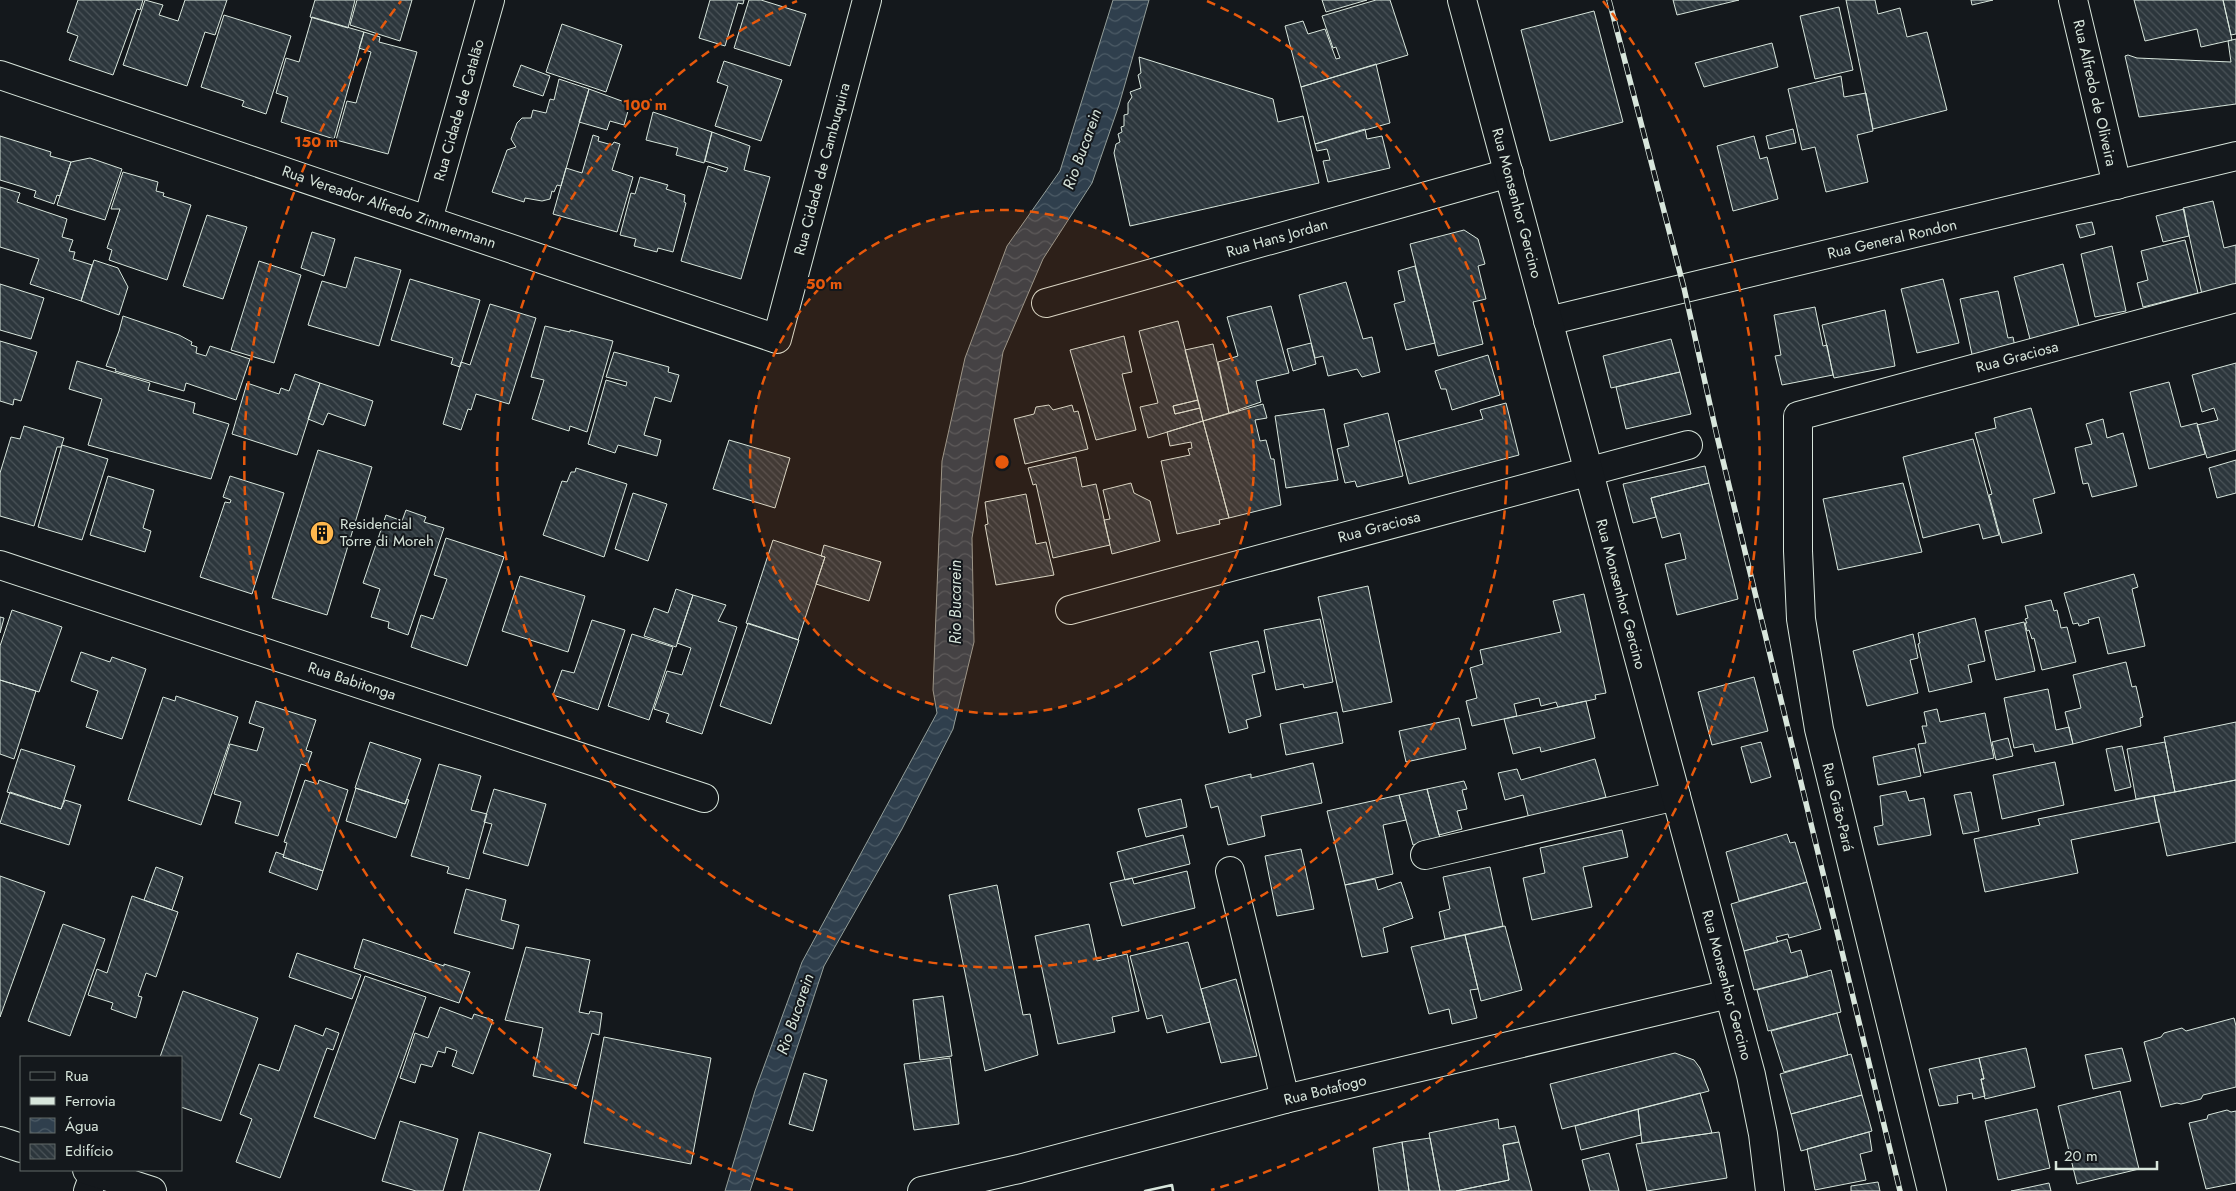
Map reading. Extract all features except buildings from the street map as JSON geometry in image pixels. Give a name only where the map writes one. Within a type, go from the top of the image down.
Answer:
[{"type":"street","name":"Rua Cidade de Catalão","points":[[428,220],[490,0]]},
{"type":"street","name":"Rua Cidade de Cambuquira","points":[[777,339],[867,0]]},
{"type":"street","name":"Rua Monsenhor Gercino","points":[[1462,0],[1750,1075],[1763,1134],[1770,1191]]},
{"type":"street","name":"Rua Alfredo de Oliveira","points":[[2074,0],[2117,185]]},
{"type":"street","name":"Rua Vereador Alfredo Zimmermann","points":[[0,75],[777,339]]},
{"type":"street","name":"Rua General Rondon","points":[[1548,321],[2236,156]]},
{"type":"street","name":"Rua Hans Jordan","points":[[1046,303],[1509,174]]},
{"type":"street","name":"Rua Graciosa","points":[[1798,416],[2236,298]]},
{"type":"street","name":"Rua Grão-Pará","points":[[1798,416],[1800,619],[1819,729],[1932,1191]]},
{"type":"street","name":"Rua Graciosa","points":[[1070,610],[1688,445]]},
{"type":"street","name":"Rua Babitonga","points":[[0,565],[704,798]]},
{"type":"street","points":[[1425,855],[1676,796]]},
{"type":"street","points":[[1230,870],[1285,1099]]},
{"type":"street","name":"Rua Botafogo","points":[[922,1191],[1019,1169],[1285,1099],[1729,994]]},
{"type":"street","points":[[0,1141],[20,1148]]},
{"type":"street","points":[[90,1178],[152,1191]]},
{"type":"water","name":"Rio Bucarein","points":[[1113,0],[1149,0],[1119,105],[1092,183],[1043,259],[1003,352],[972,538],[974,642],[953,729],[902,829],[824,966],[750,1191],[725,1191],[755,1091],[802,962],[937,713],[933,690],[942,461],[965,358],[1007,246],[1060,171]]},
{"type":"railway","points":[[1609,0],[1684,288],[1717,436],[1900,1191]]},
{"type":"wall","points":[[1145,1191],[1172,1185],[1173,1191]]},
{"type":"place","name":"Residencial Torre di Moreh","points":[[322,533]]}]
